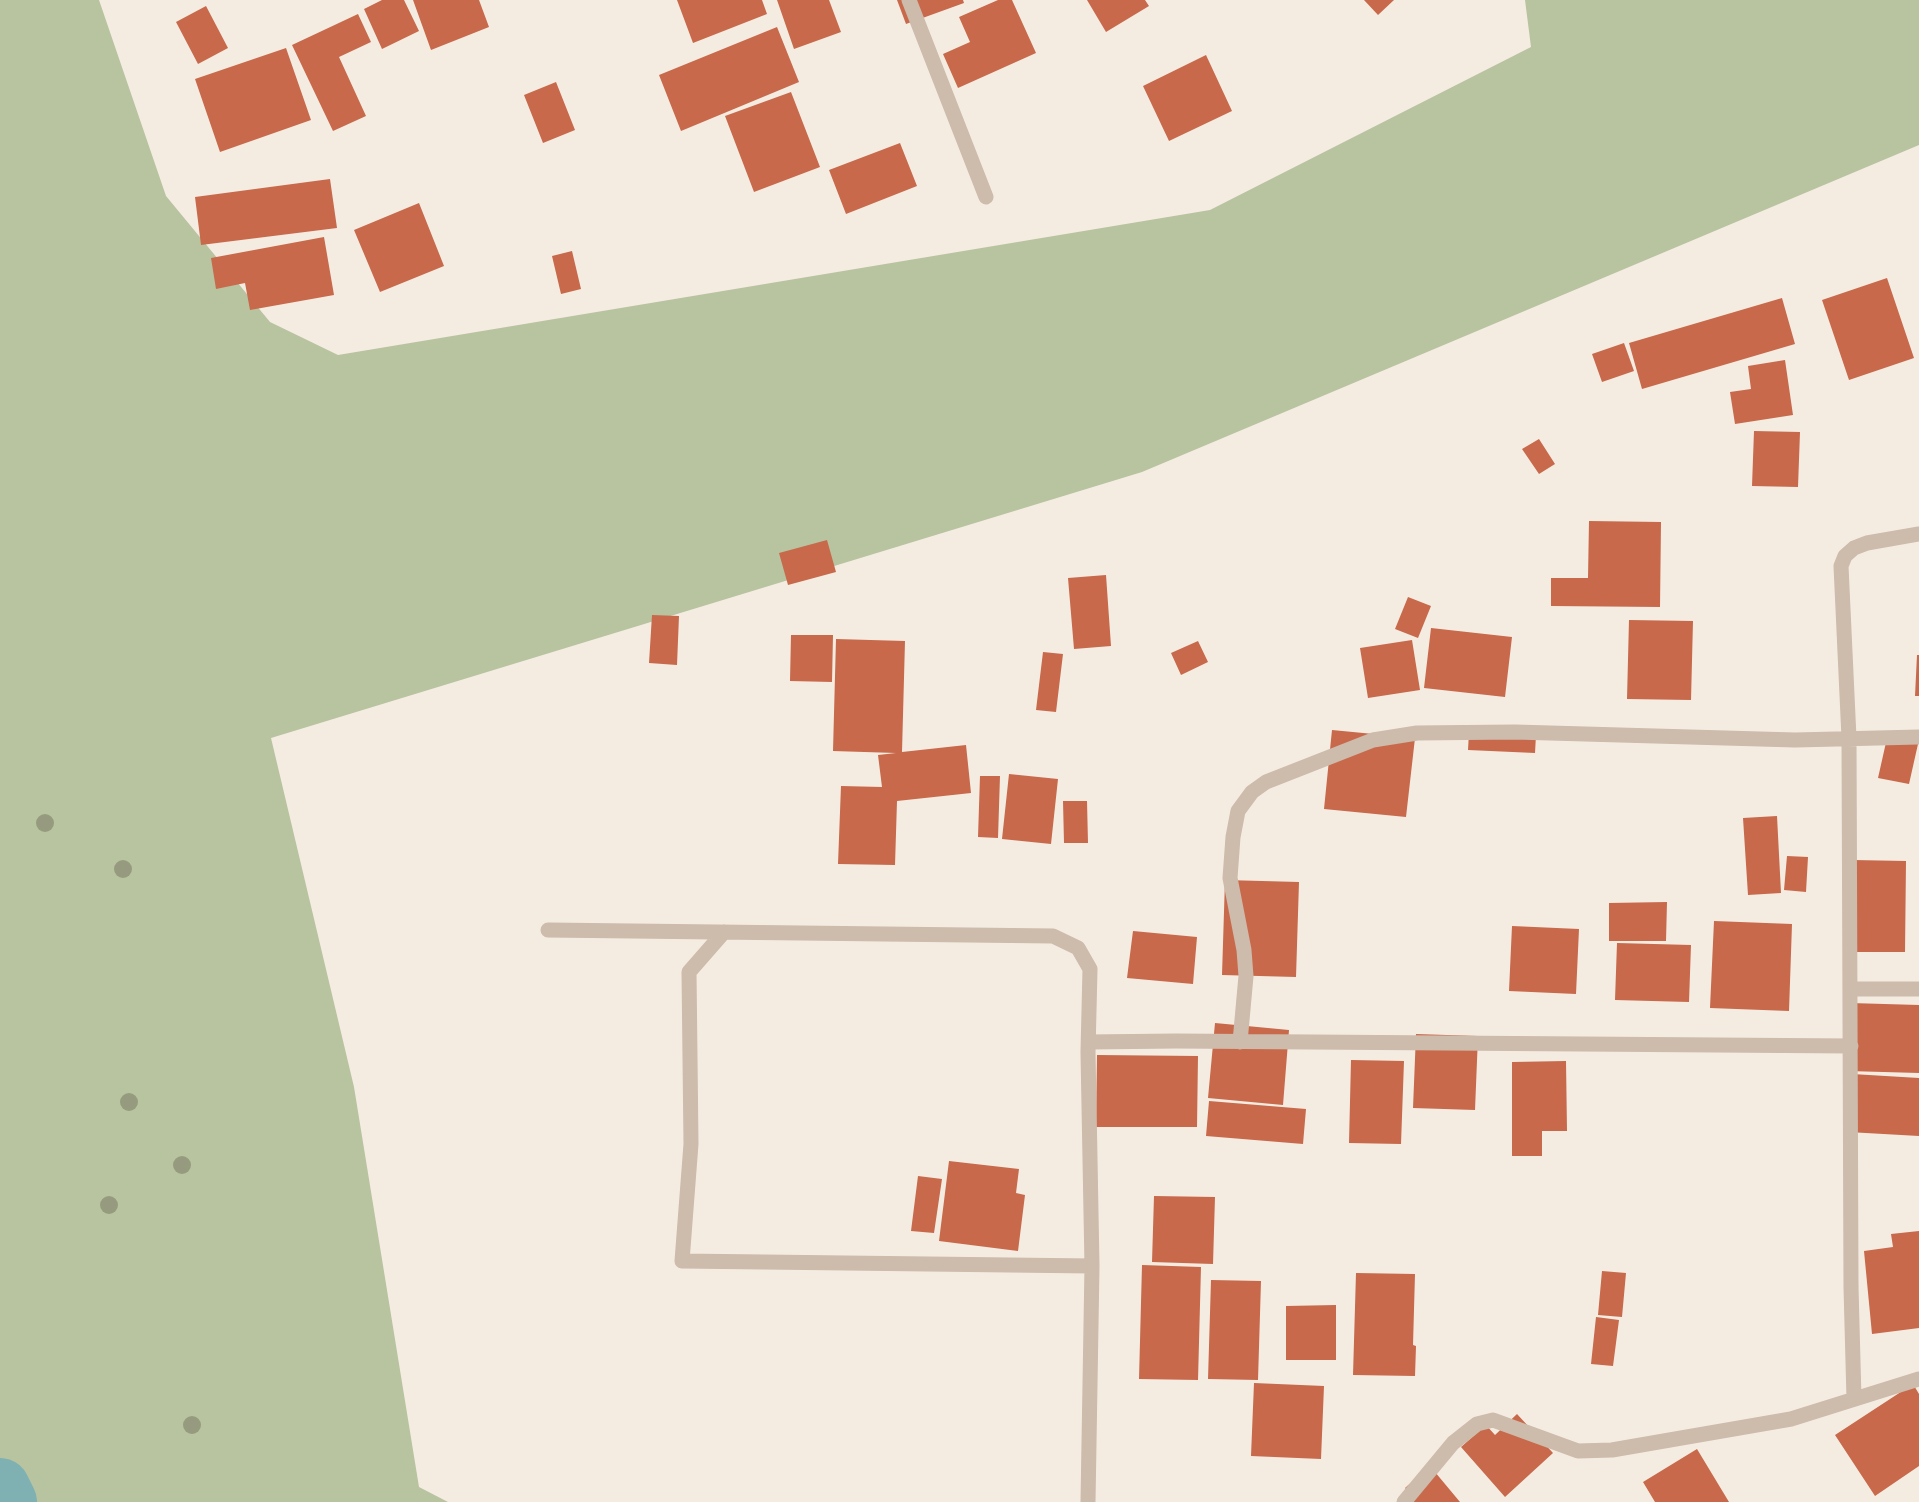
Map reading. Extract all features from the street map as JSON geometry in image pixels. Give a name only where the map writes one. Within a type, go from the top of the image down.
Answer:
[{"type":"street","points":[[909,0],[986,197]]},
{"type":"street","points":[[1854,1399],[1851,1287],[1849,738],[1842,566],[1845,556],[1854,548],[1867,543],[1919,534]]},
{"type":"street","points":[[1240,1042],[1246,975],[1244,950],[1230,878],[1233,837],[1238,811],[1252,792],[1266,782],[1373,740],[1417,733],[1515,732],[1795,740],[1919,737]]},
{"type":"street","points":[[548,930],[1053,936],[1078,948],[1090,969],[1092,1266],[1088,1502]]},
{"type":"street","points":[[724,932],[689,972],[691,1144],[682,1261],[1092,1266]]},
{"type":"street","points":[[1850,989],[1919,989]]},
{"type":"street","points":[[1089,1042],[1851,1046]]},
{"type":"street","points":[[1404,1502],[1453,1443],[1477,1424],[1493,1420],[1578,1452],[1612,1450],[1791,1419],[1919,1379]]},
{"type":"green space","points":[[0,0],[99,0],[166,196],[270,322],[338,355],[1210,210],[1531,47],[1525,0],[1919,0],[1919,145],[1142,472],[271,738],[354,1087],[419,1487],[448,1502],[0,1502]]},
{"type":"building","points":[[382,0],[404,0],[419,31],[382,49],[364,9]]},
{"type":"building","points":[[413,0],[479,0],[489,27],[431,50]]},
{"type":"building","points":[[677,0],[762,0],[767,14],[693,43]]},
{"type":"building","points":[[777,0],[829,0],[841,32],[794,49]]},
{"type":"building","points":[[897,0],[963,0],[964,3],[906,24]]},
{"type":"building","points":[[998,0],[1012,0],[1036,53],[958,88],[943,54],[970,42],[959,17]]},
{"type":"building","points":[[1087,0],[1145,0],[1149,6],[1106,32]]},
{"type":"building","points":[[1364,0],[1394,0],[1378,15]]},
{"type":"building","points":[[206,6],[228,48],[198,64],[176,22]]},
{"type":"building","points":[[358,14],[371,42],[339,57],[366,116],[333,131],[292,45]]},
{"type":"building","points":[[777,27],[799,82],[681,131],[659,75]]},
{"type":"building","points":[[286,48],[311,120],[220,152],[195,79]]},
{"type":"building","points":[[1206,55],[1232,111],[1169,141],[1143,86]]},
{"type":"building","points":[[556,82],[575,130],[543,143],[524,95]]},
{"type":"building","points":[[791,92],[820,167],[754,192],[725,116]]},
{"type":"building","points":[[900,143],[917,186],[846,214],[829,170]]},
{"type":"building","points":[[330,179],[337,228],[201,245],[195,197]]},
{"type":"building","points":[[419,203],[444,266],[380,292],[354,230]]},
{"type":"building","points":[[324,237],[334,295],[250,310],[245,283],[216,289],[211,258]]},
{"type":"building","points":[[572,251],[581,289],[561,294],[552,256]]},
{"type":"building","points":[[1887,278],[1914,358],[1849,380],[1822,300]]},
{"type":"building","points":[[1782,298],[1795,344],[1642,389],[1629,343]]},
{"type":"building","points":[[1624,343],[1634,371],[1602,382],[1592,354]]},
{"type":"building","points":[[1785,360],[1793,415],[1735,424],[1730,392],[1751,389],[1748,366]]},
{"type":"building","points":[[1754,431],[1800,432],[1798,487],[1752,486]]},
{"type":"building","points":[[1539,439],[1555,464],[1539,474],[1522,449]]},
{"type":"building","points":[[1589,521],[1661,522],[1660,607],[1551,606],[1551,578],[1588,578]]},
{"type":"building","points":[[827,540],[836,572],[788,585],[779,553]]},
{"type":"building","points":[[1106,575],[1111,646],[1074,649],[1068,578]]},
{"type":"building","points":[[1408,597],[1431,606],[1418,638],[1395,629]]},
{"type":"building","points":[[652,615],[679,616],[677,665],[649,663]]},
{"type":"building","points":[[1629,620],[1693,621],[1691,700],[1627,699]]},
{"type":"building","points":[[1431,628],[1512,637],[1505,697],[1424,688]]},
{"type":"building","points":[[791,635],[833,635],[832,682],[790,681]]},
{"type":"building","points":[[836,639],[905,641],[902,752],[966,745],[971,793],[897,801],[895,865],[838,864],[841,786],[882,787],[878,755],[896,753],[833,751]]},
{"type":"building","points":[[1412,640],[1420,690],[1368,698],[1360,648]]},
{"type":"building","points":[[1198,641],[1208,662],[1181,675],[1171,653]]},
{"type":"building","points":[[1043,652],[1063,654],[1056,712],[1036,710]]},
{"type":"building","points":[[1917,655],[1919,655],[1919,696],[1915,696]]},
{"type":"building","points":[[1332,730],[1415,738],[1406,817],[1324,809]]},
{"type":"building","points":[[1469,732],[1536,735],[1535,753],[1468,750]]},
{"type":"building","points":[[1887,738],[1918,744],[1909,784],[1878,778]]},
{"type":"building","points":[[1009,774],[1058,779],[1051,844],[1002,839]]},
{"type":"building","points":[[980,776],[1000,776],[998,838],[978,837]]},
{"type":"building","points":[[1063,801],[1087,801],[1088,843],[1064,843]]},
{"type":"building","points":[[1777,816],[1781,893],[1748,895],[1743,818]]},
{"type":"building","points":[[1787,856],[1808,857],[1806,892],[1784,890]]},
{"type":"building","points":[[1853,860],[1906,861],[1905,952],[1851,952]]},
{"type":"building","points":[[1225,880],[1299,882],[1296,977],[1222,975]]},
{"type":"building","points":[[1667,902],[1666,941],[1609,941],[1609,903]]},
{"type":"building","points":[[1714,921],[1792,924],[1789,1011],[1710,1008]]},
{"type":"building","points":[[1512,926],[1579,929],[1576,994],[1509,991]]},
{"type":"building","points":[[1133,931],[1197,937],[1193,984],[1127,978]]},
{"type":"building","points":[[1617,943],[1691,945],[1689,1002],[1615,1000]]},
{"type":"building","points":[[1850,1003],[1919,1005],[1919,1073],[1848,1071]]},
{"type":"building","points":[[1215,1023],[1289,1030],[1283,1105],[1208,1098]]},
{"type":"building","points":[[1416,1034],[1478,1036],[1475,1110],[1413,1108]]},
{"type":"building","points":[[1097,1055],[1198,1056],[1197,1127],[1096,1127]]},
{"type":"building","points":[[1351,1060],[1404,1061],[1401,1144],[1349,1143]]},
{"type":"building","points":[[1566,1061],[1567,1131],[1542,1131],[1542,1156],[1512,1156],[1512,1062]]},
{"type":"building","points":[[1852,1074],[1919,1078],[1919,1136],[1848,1132]]},
{"type":"building","points":[[1209,1101],[1306,1109],[1303,1144],[1206,1136]]},
{"type":"building","points":[[949,1161],[1019,1169],[1016,1193],[1025,1195],[1018,1251],[939,1241]]},
{"type":"building","points":[[918,1176],[942,1179],[934,1233],[911,1231]]},
{"type":"building","points":[[1154,1196],[1215,1197],[1213,1264],[1152,1262]]},
{"type":"building","points":[[1919,1231],[1919,1328],[1872,1334],[1864,1251],[1893,1247],[1891,1234]]},
{"type":"building","points":[[1142,1265],[1201,1267],[1198,1380],[1139,1379]]},
{"type":"building","points":[[1602,1271],[1626,1273],[1622,1317],[1598,1315]]},
{"type":"building","points":[[1356,1273],[1415,1274],[1413,1345],[1416,1346],[1415,1376],[1353,1375]]},
{"type":"building","points":[[1211,1280],[1261,1281],[1258,1380],[1208,1379]]},
{"type":"building","points":[[1336,1305],[1336,1360],[1286,1360],[1286,1306]]},
{"type":"building","points":[[1596,1317],[1619,1320],[1613,1366],[1591,1364]]},
{"type":"building","points":[[1254,1383],[1324,1386],[1321,1459],[1251,1456]]},
{"type":"building","points":[[1913,1384],[1919,1394],[1919,1466],[1875,1496],[1835,1435]]},
{"type":"building","points":[[1517,1414],[1553,1453],[1505,1497],[1461,1447],[1486,1425],[1495,1435]]},
{"type":"building","points":[[1697,1449],[1729,1502],[1655,1502],[1643,1482]]},
{"type":"building","points":[[1430,1466],[1460,1502],[1412,1502],[1415,1499],[1405,1488]]},
{"type":"waterway","points":[[0,1488],[7,1502]]}]
